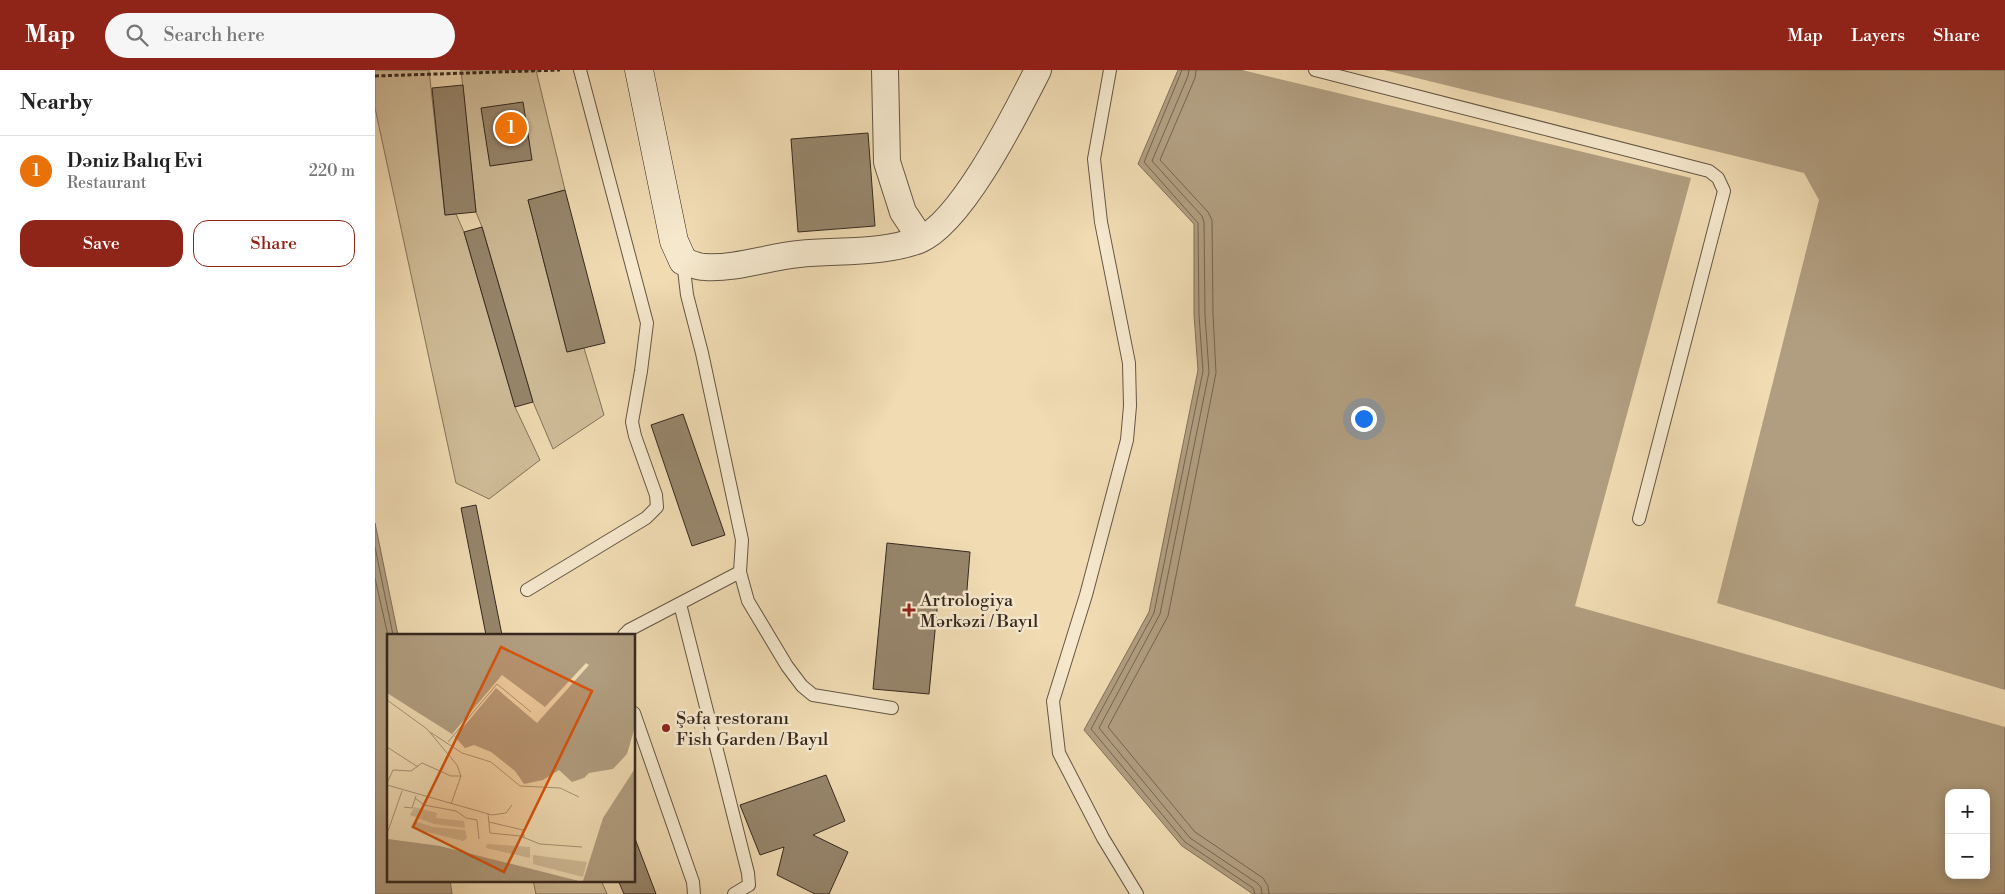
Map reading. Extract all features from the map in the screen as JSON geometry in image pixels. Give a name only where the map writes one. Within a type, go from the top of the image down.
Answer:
[{"type":"street","points":[[639,70],[674,241],[683,261],[703,267],[725,266],[798,254],[880,250],[921,239],[949,218],[966,194],[1021,105],[1037,70]]},
{"type":"street","points":[[885,70],[887,162],[903,212],[921,239]]},
{"type":"lane","points":[[527,590],[646,518],[657,507],[656,495],[635,436],[632,422],[647,323],[581,70]]},
{"type":"lane","points":[[1110,70],[1094,159],[1101,222],[1129,363],[1130,406],[1127,440],[1086,595],[1053,701],[1059,753],[1103,838],[1137,894]]},
{"type":"lane","points":[[1315,70],[1709,171],[1718,178],[1723,191],[1639,519]]},
{"type":"lane","points":[[683,261],[687,295],[702,353],[743,540],[740,572],[748,601],[802,686],[813,695],[892,708]]},
{"type":"lane","points":[[625,634],[629,630],[740,572]]},
{"type":"lane","points":[[680,604],[748,873],[749,885],[734,894]]},
{"type":"lane","points":[[635,716],[693,882],[694,894]]},
{"type":"path","points":[[375,76],[566,70]]},
{"type":"shaded area","points":[[375,70],[429,70],[445,215],[456,214],[464,232],[515,407],[540,460],[489,499],[456,483],[375,108]]},
{"type":"shaded area","points":[[461,70],[536,70],[565,190],[528,200],[567,352],[584,348],[604,415],[553,449],[533,402],[476,212]]},
{"type":"shaded area","points":[[533,882],[602,882],[607,894],[536,894]]},
{"type":"water","points":[[1178,70],[2005,70],[2005,894],[1253,894],[1182,846],[1084,730],[1149,612],[1198,370],[1194,315],[1194,224],[1138,164]]},
{"type":"water","points":[[375,523],[398,634],[387,634],[387,882],[450,882],[452,894],[375,894]]},
{"type":"pier","points":[[1242,70],[1384,70],[1804,173],[1819,200],[1717,603],[2005,690],[2005,727],[1575,606],[1691,178]]},
{"type":"building","points":[[463,85],[476,212],[445,215],[432,88]]},
{"type":"building","points":[[523,102],[532,160],[490,166],[481,108]]},
{"type":"building","points":[[868,133],[875,226],[798,232],[791,139]]},
{"type":"building","points":[[565,190],[605,343],[567,352],[528,200]]},
{"type":"building","points":[[482,227],[533,402],[515,407],[464,232]]},
{"type":"building","points":[[683,414],[725,535],[692,546],[651,425]]},
{"type":"building","points":[[476,505],[502,634],[486,634],[461,508]]},
{"type":"building","points":[[887,543],[970,552],[966,602],[938,599],[929,694],[873,689]]},
{"type":"building","points":[[826,775],[845,821],[813,835],[848,852],[829,894],[815,894],[777,875],[784,847],[760,855],[740,805]]},
{"type":"building","points":[[635,839],[656,894],[624,894],[619,882],[635,882]]},
{"type":"place","name":"Dəniz Balıq Evi","points":[[511,128]]},
{"type":"place","name":"Artrologiya Mərkəzi / Bayıl","points":[[909,610]]},
{"type":"place","name":"Şəfa restoranı Fish Garden / Bayıl","points":[[666,728]]}]
